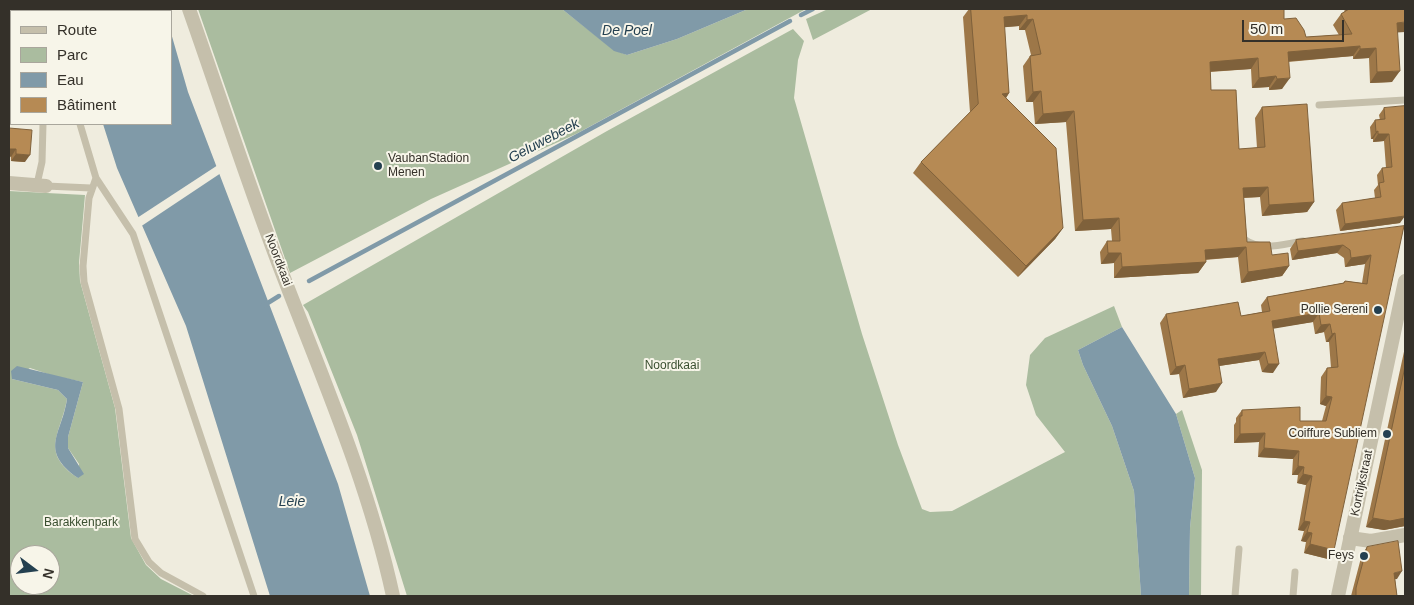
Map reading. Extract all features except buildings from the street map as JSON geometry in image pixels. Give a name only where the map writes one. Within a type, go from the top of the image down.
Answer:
[{"type":"street","name":"Noordkaai","points":[[189,9],[284,276],[362,480],[382,545],[394,596]]},
{"type":"street","points":[[9,182],[42,185]]},
{"type":"street","name":"Kortrijkstraat","points":[[1338,596],[1405,281]]},
{"type":"street","points":[[1350,538],[1371,541],[1405,535]]},
{"type":"lane","points":[[1319,105],[1405,100]]},
{"type":"lane","points":[[43,125],[42,185],[91,188]]},
{"type":"lane","points":[[80,125],[96,178],[133,234],[254,596]]},
{"type":"lane","points":[[96,178],[91,188],[83,266],[84,282],[119,409],[135,539],[149,562],[161,573],[203,596]]},
{"type":"lane","points":[[1244,239],[1252,245],[1263,247],[1310,240]]},
{"type":"lane","points":[[1235,596],[1239,549]]},
{"type":"lane","points":[[1293,596],[1295,572]]},
{"type":"green space","name":"VaubanStadion Menen","points":[[198,9],[562,9],[614,50],[627,55],[677,39],[748,9],[806,9],[576,134],[431,199],[290,273]]},
{"type":"green space","points":[[828,9],[872,9],[813,40],[806,19]]},
{"type":"green space","name":"Noordkaai","points":[[793,29],[804,41],[798,60],[794,98],[862,334],[898,445],[922,509],[930,512],[952,511],[1065,452],[1036,415],[1026,385],[1030,355],[1045,338],[1114,306],[1122,327],[1078,350],[1083,365],[1112,426],[1134,491],[1141,596],[407,596],[357,435],[308,312],[303,305],[607,131]]},
{"type":"green space","name":"Barakkenpark","points":[[9,191],[85,195],[79,263],[80,281],[115,408],[131,538],[146,565],[161,579],[194,596],[9,596]],"holes":[[[30,368],[54,376],[83,382],[68,437],[68,448],[79,464],[78,478],[66,469],[59,460],[56,451],[56,442],[67,399],[58,390],[12,379]]]},
{"type":"green space","points":[[1182,410],[1202,470],[1201,596],[1189,596],[1190,528],[1195,478],[1176,414]]},
{"type":"water","points":[[69,9],[164,10],[70,10]]},
{"type":"water","name":"De Poel","points":[[562,9],[748,9],[677,39],[627,55],[614,51]]},
{"type":"water","name":"Leie","points":[[172,36],[188,92],[338,484],[370,596],[270,596],[186,326],[117,168],[103,125],[172,125]]},
{"type":"water","points":[[1122,327],[1176,414],[1195,478],[1190,528],[1189,596],[1141,596],[1134,491],[1112,426],[1083,365],[1078,350]]},
{"type":"water","points":[[17,366],[83,382],[68,437],[68,448],[84,474],[78,478],[66,468],[59,459],[56,450],[56,441],[67,399],[58,390],[12,379],[11,371]]},
{"type":"pier","points":[[218,165],[221,173],[140,227],[137,218]]},
{"type":"waterway","name":"Geluwebeek","points":[[801,15],[813,9]]},
{"type":"waterway","name":"Geluwebeek","points":[[309,281],[790,21]]},
{"type":"waterway","name":"Geluwebeek","points":[[263,306],[279,296]]},
{"type":"place","name":"VaubanStadion Menen","points":[[378,166]]},
{"type":"place","name":"Pollie Sereni","points":[[1378,310]]},
{"type":"place","name":"Coiffure Subliem","points":[[1387,434]]},
{"type":"place","name":"Feys","points":[[1364,556]]}]
